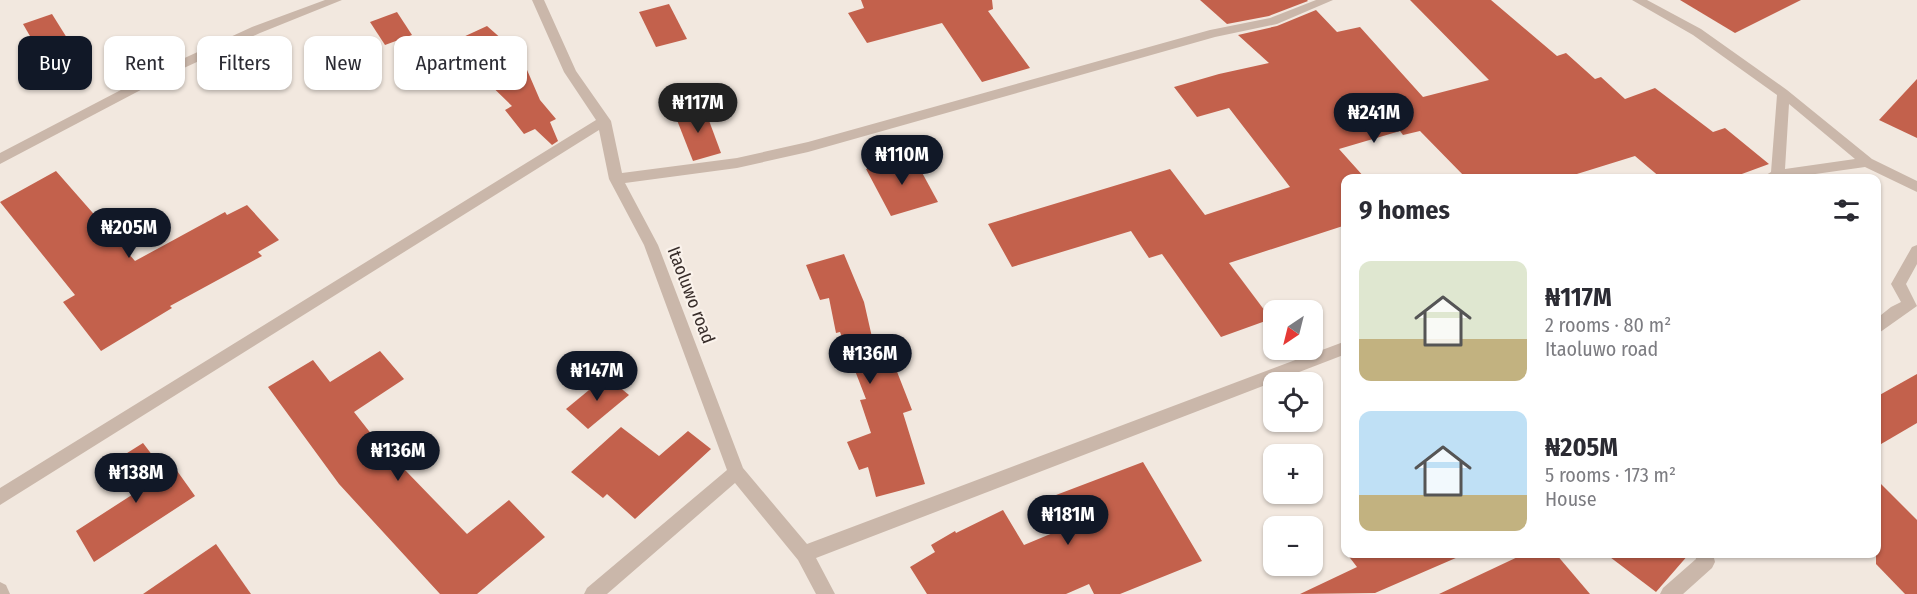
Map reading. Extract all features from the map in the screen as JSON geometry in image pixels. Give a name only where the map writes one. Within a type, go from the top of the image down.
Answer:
[{"type":"street","points":[[0,159],[169,70],[256,30],[336,0]]},
{"type":"street","name":"Itaoluwo road","points":[[537,0],[570,72],[604,121],[616,179],[651,245],[736,472],[804,554],[826,594]]},
{"type":"street","points":[[616,179],[737,163],[808,147],[1214,33],[1273,21],[1327,0]]},
{"type":"street","points":[[1638,0],[1697,32],[1784,93],[1867,162],[1917,187]]},
{"type":"street","points":[[1775,174],[1784,93]]},
{"type":"street","points":[[0,497],[604,121]]},
{"type":"street","points":[[1793,174],[1867,162]]},
{"type":"street","points":[[1881,324],[1896,310],[1910,305],[1898,284],[1917,251]]},
{"type":"street","points":[[804,554],[1341,349]]},
{"type":"street","points":[[593,594],[736,472]]},
{"type":"street","points":[[1670,594],[1706,562],[1705,558]]},
{"type":"building","points":[[861,0],[992,0],[993,9],[988,11],[1030,68],[982,82],[942,23],[867,43],[848,13],[864,8]]},
{"type":"building","points":[[1200,0],[1308,1],[1269,16],[1227,24]]},
{"type":"building","points":[[1410,0],[1491,0],[1557,56],[1566,53],[1595,79],[1601,77],[1625,99],[1655,88],[1713,132],[1725,128],[1769,164],[1742,174],[1656,174],[1635,156],[1577,174],[1462,174],[1420,131],[1403,135],[1400,131],[1339,149],[1361,174],[1341,174],[1341,227],[1229,263],[1263,308],[1263,322],[1221,337],[1162,254],[1149,258],[1131,231],[1012,267],[988,224],[1170,169],[1205,215],[1290,187],[1229,108],[1197,117],[1174,87],[1269,63],[1238,35],[1277,26],[1316,10],[1337,32],[1360,27],[1423,97],[1489,80]]},
{"type":"building","points":[[1680,0],[1801,0],[1735,33]]},
{"type":"building","points":[[669,4],[687,39],[656,47],[639,12]]},
{"type":"building","points":[[397,12],[412,35],[394,36],[394,42],[385,45],[382,36],[379,36],[370,22]]},
{"type":"building","points":[[52,14],[66,36],[30,36],[23,24]]},
{"type":"building","points":[[487,26],[498,36],[465,36]]},
{"type":"building","points":[[527,70],[540,100],[556,119],[550,122],[558,141],[552,145],[535,129],[524,134],[505,110],[512,106],[495,90],[527,90]]},
{"type":"building","points":[[1917,79],[1917,138],[1879,120]]},
{"type":"building","points":[[704,107],[721,153],[693,161],[675,115]]},
{"type":"building","points":[[913,156],[938,202],[891,216],[866,169]]},
{"type":"building","points":[[56,171],[135,261],[225,212],[227,215],[247,205],[279,240],[258,252],[262,256],[170,306],[172,308],[101,351],[63,302],[75,295],[0,202]]},
{"type":"building","points":[[844,254],[864,302],[879,368],[894,364],[912,410],[903,413],[925,484],[876,497],[868,467],[859,470],[847,442],[871,433],[860,400],[866,399],[840,332],[836,333],[829,298],[820,300],[806,265]]},
{"type":"building","points":[[380,351],[404,379],[354,412],[402,473],[405,470],[467,534],[509,500],[545,537],[477,594],[440,594],[339,484],[268,387],[313,360],[330,382]]},
{"type":"building","points":[[1917,374],[1917,423],[1881,444],[1881,394]]},
{"type":"building","points":[[606,376],[629,395],[588,429],[566,409]]},
{"type":"building","points":[[621,427],[659,456],[688,431],[711,449],[635,519],[607,494],[603,498],[571,472]]},
{"type":"building","points":[[143,443],[166,473],[175,468],[195,496],[94,562],[76,531],[138,491],[116,460]]},
{"type":"building","points":[[1143,462],[1202,561],[1120,594],[1094,594],[1089,584],[1066,594],[927,594],[910,567],[935,552],[931,545],[955,531],[956,533],[1003,510],[1024,545],[1072,525],[1056,495]]},
{"type":"building","points":[[1881,484],[1917,520],[1917,594],[1905,594],[1876,564],[1876,558],[1881,558]]},
{"type":"building","points":[[216,544],[251,594],[143,594]]},
{"type":"building","points":[[1350,558],[1456,558],[1375,593],[1300,594],[1357,567]]},
{"type":"building","points":[[1516,558],[1559,558],[1590,594],[1439,594]]},
{"type":"building","points":[[1611,558],[1686,558],[1656,592]]}]
